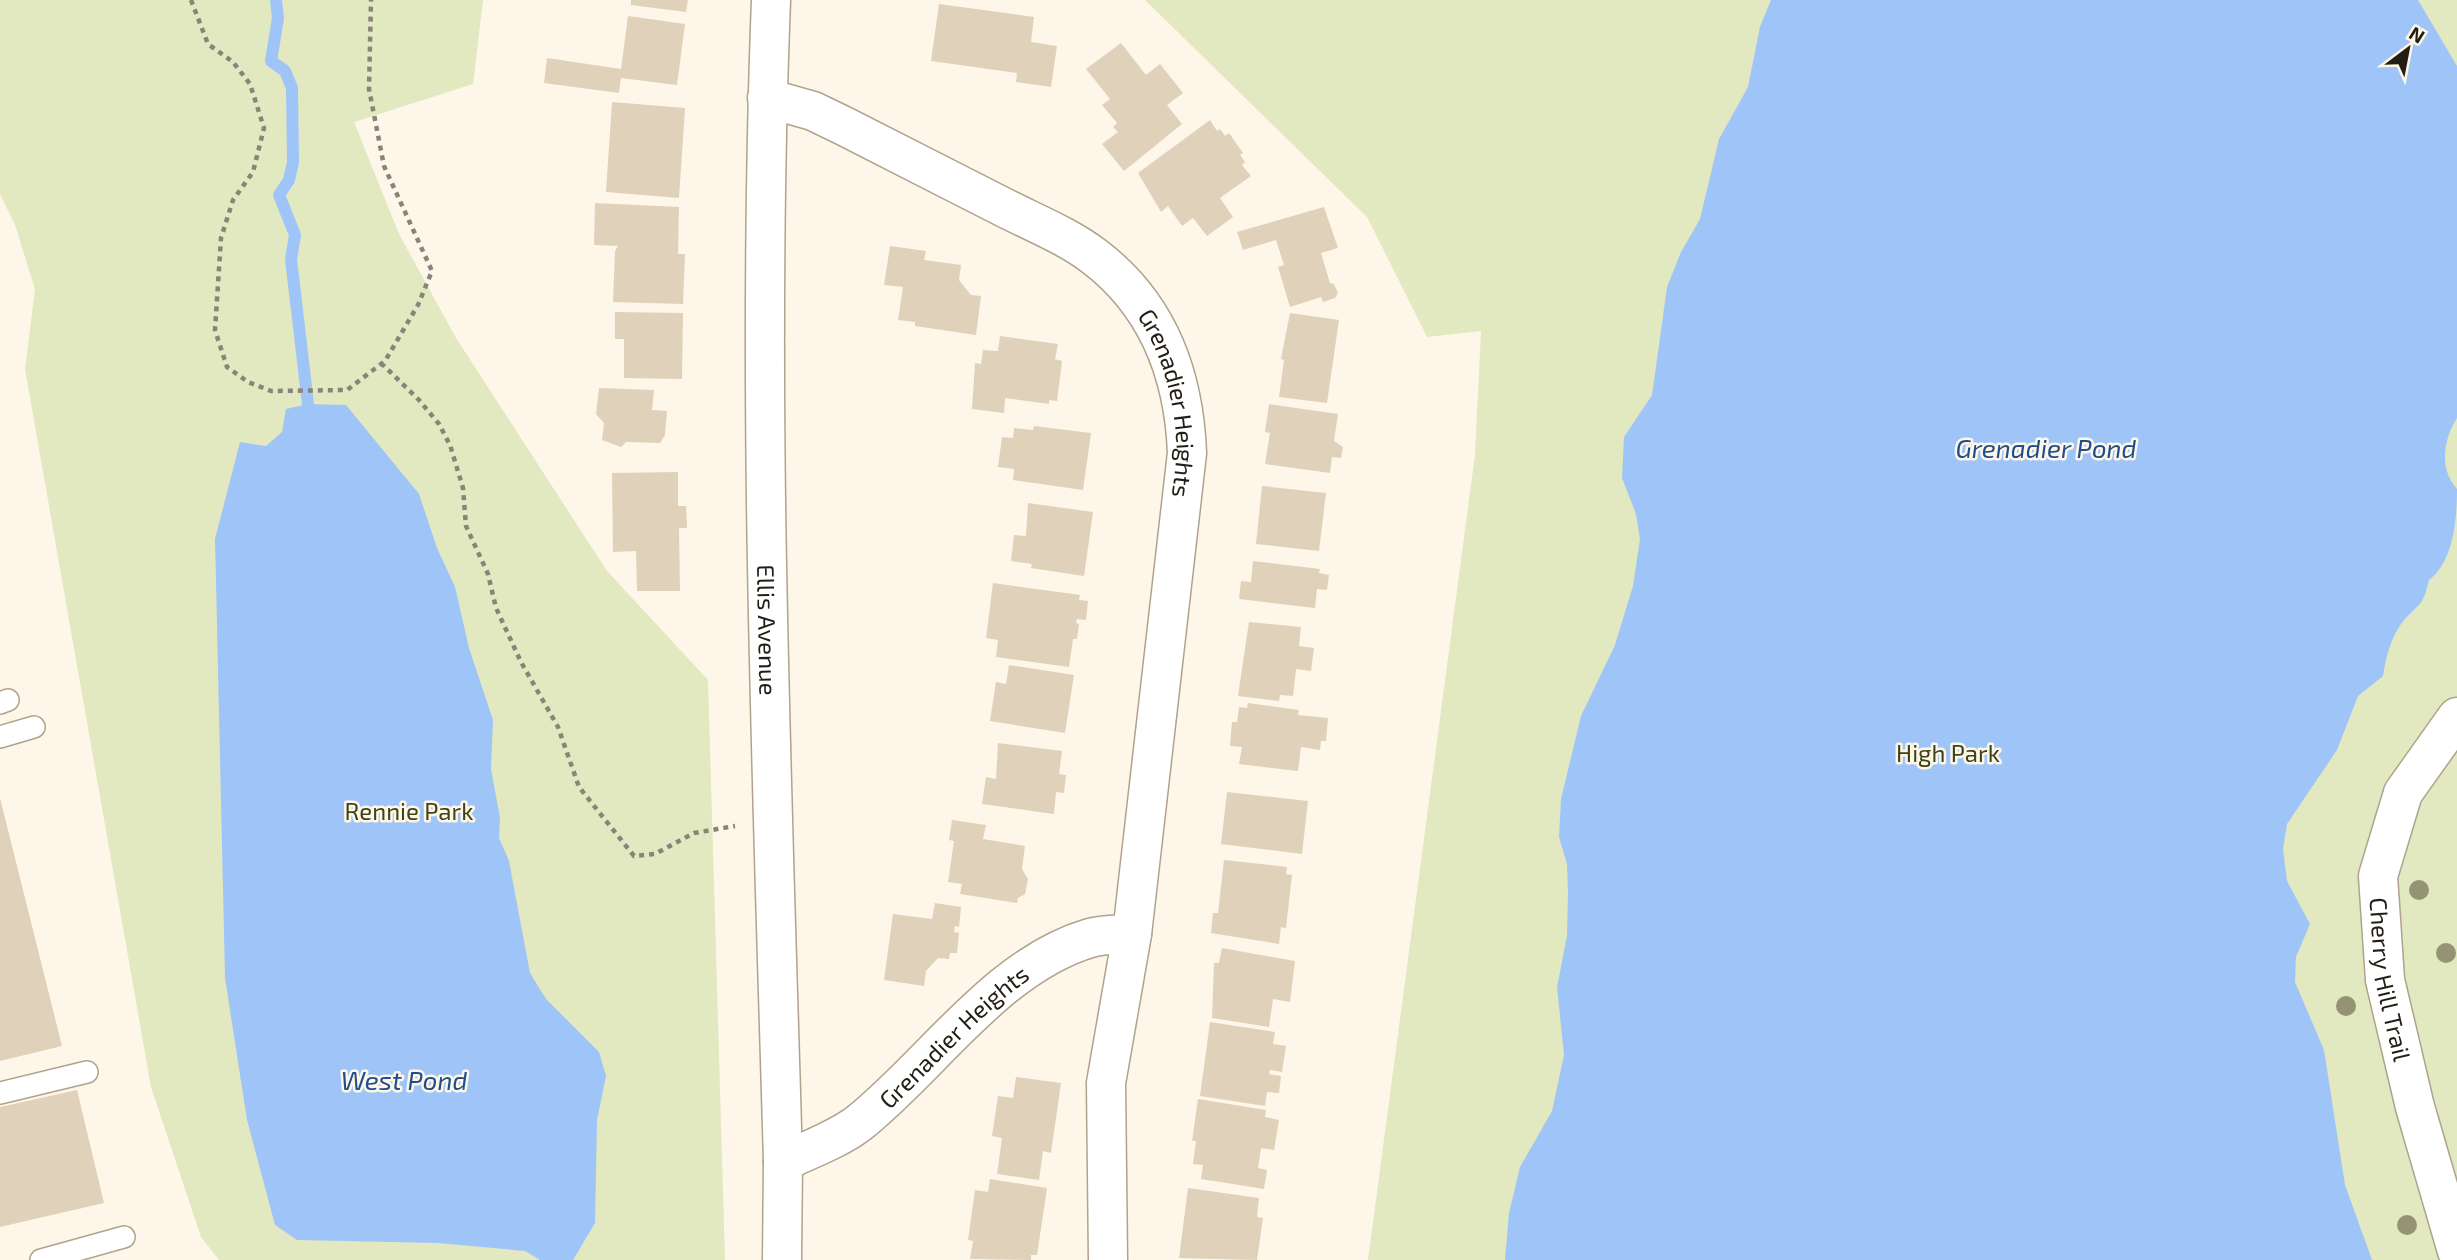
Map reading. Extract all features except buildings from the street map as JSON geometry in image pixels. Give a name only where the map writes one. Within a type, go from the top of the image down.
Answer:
[{"type":"street","name":"Ellis Avenue","points":[[771,0],[764,202],[765,458],[783,1162],[782,1260]]},
{"type":"street","name":"Grenadier Heights","points":[[767,98],[813,111],[834,121],[1094,256],[1134,295],[1167,346],[1186,414],[1187,453],[1132,934],[1106,1083],[1108,1260]]},
{"type":"street","name":"Cherry Hill Trail","points":[[2457,717],[2403,793],[2378,876],[2385,980],[2415,1107],[2457,1251]]},
{"type":"street","name":"Grenadier Heights","points":[[783,1162],[858,1124],[995,997],[1049,955],[1091,938],[1132,934]]},
{"type":"lane","points":[[0,737],[34,727]]},
{"type":"lane","points":[[0,1093],[87,1072]]},
{"type":"lane","points":[[41,1260],[124,1237]]},
{"type":"path","points":[[191,0],[208,44],[233,62],[250,84],[264,128],[253,172],[233,200],[220,237],[215,331],[227,367],[248,382],[271,391],[347,390],[382,363],[418,305],[432,271],[384,166],[369,89],[370,0]]},
{"type":"path","points":[[382,363],[419,400],[439,424],[450,444],[463,488],[466,526],[488,574],[496,608],[521,662],[558,727],[579,787],[634,856],[655,854],[694,833],[750,825],[774,825]]},
{"type":"green space","name":"Rennie Park","points":[[0,0],[483,0],[473,84],[354,122],[399,234],[456,338],[607,571],[708,680],[725,1260],[219,1260],[201,1237],[151,1087],[25,369],[35,289],[15,225],[0,194]]},
{"type":"green space","name":"Grenadier Pond","points":[[1145,0],[2457,0],[2457,1260],[1368,1260],[1475,455],[1481,331],[1427,337],[1367,217]]},
{"type":"water","name":"Grenadier Pond","points":[[1771,0],[2418,0],[2457,66],[2457,418],[2445,454],[2447,473],[2457,489],[2452,538],[2444,562],[2429,580],[2422,600],[2404,620],[2392,640],[2383,676],[2358,696],[2337,750],[2287,824],[2283,849],[2287,881],[2310,924],[2296,957],[2295,982],[2324,1050],[2345,1185],[2372,1260],[1505,1260],[1509,1213],[1520,1167],[1552,1111],[1564,1055],[1557,987],[1567,936],[1568,892],[1567,864],[1559,837],[1561,799],[1581,716],[1615,645],[1633,586],[1640,539],[1636,514],[1622,478],[1624,437],[1652,395],[1667,287],[1681,252],[1700,219],[1719,139],[1748,87],[1760,27]]},
{"type":"water","name":"West Pond","points":[[308,404],[346,405],[419,494],[437,548],[455,587],[469,648],[493,720],[491,769],[500,818],[499,838],[509,861],[530,973],[546,999],[599,1052],[606,1076],[597,1120],[595,1223],[573,1260],[540,1260],[525,1251],[438,1243],[297,1240],[275,1225],[247,1120],[225,978],[215,539],[240,442],[266,446],[282,432],[286,409]]},
{"type":"waterway","points":[[276,0],[278,18],[271,61],[285,71],[292,88],[293,162],[289,180],[279,195],[295,235],[291,259],[308,404]]},
{"type":"park label","name":"High Park","points":[[1948,752]]}]
